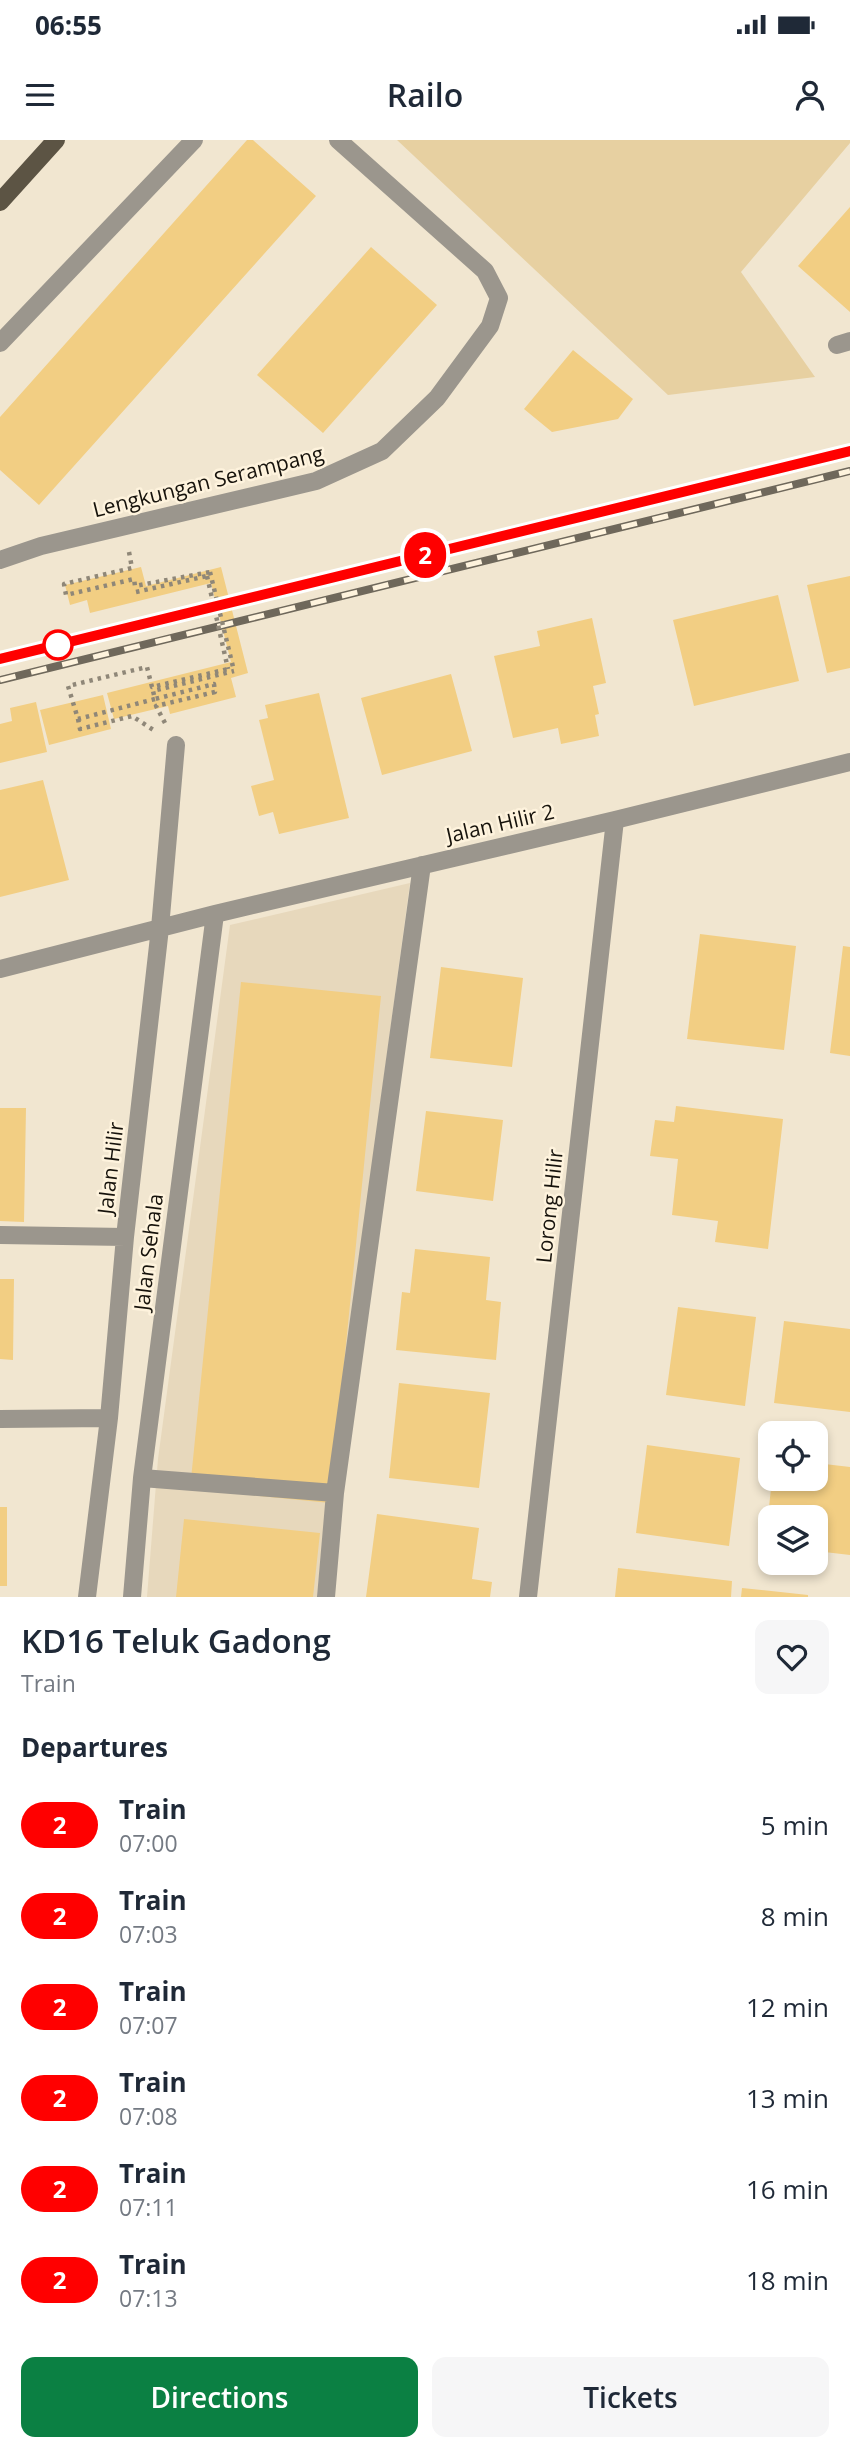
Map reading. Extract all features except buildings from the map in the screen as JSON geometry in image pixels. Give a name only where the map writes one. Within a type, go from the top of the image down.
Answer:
[{"type":"main road","points":[[0,202],[56,140]]},
{"type":"street","points":[[0,343],[194,140]]},
{"type":"street","name":"Lengkungan Serampang","points":[[0,560],[41,546],[316,481],[382,451],[437,398],[490,326],[499,298],[485,271],[338,140]]},
{"type":"street","name":"Jalan Hilir","points":[[87,1597],[109,1418],[125,1237],[160,928],[176,745]]},
{"type":"street","name":"Jalan Hilir 2","points":[[0,969],[215,914],[850,762]]},
{"type":"street","name":"Lorong Hilir","points":[[528,1597],[615,820]]},
{"type":"street","points":[[326,1597],[335,1493],[422,865]]},
{"type":"street","name":"Jalan Sehala","points":[[132,1597],[142,1478],[215,914]]},
{"type":"street","points":[[0,1235],[125,1237]]},
{"type":"street","points":[[0,1419],[109,1418]]},
{"type":"street","points":[[142,1478],[335,1493]]},
{"type":"path","points":[[123,527],[132,568],[64,584],[66,595],[134,579],[136,589],[210,572],[234,671],[153,689]]},
{"type":"path","points":[[132,716],[80,729],[68,686],[147,667],[155,699]]},
{"type":"path","points":[[78,719],[214,684],[215,692],[156,706],[176,745]]},
{"type":"shaded area","points":[[397,140],[850,140],[741,272],[815,377],[668,395]]},
{"type":"shaded area","points":[[410,883],[324,1522],[317,1597],[147,1597],[158,1459],[230,925]]},
{"type":"railway","points":[[0,659],[850,450]]},
{"type":"railway","points":[[0,680],[850,471]]},
{"type":"train","name":"2","points":[[0,659],[850,451]]}]
